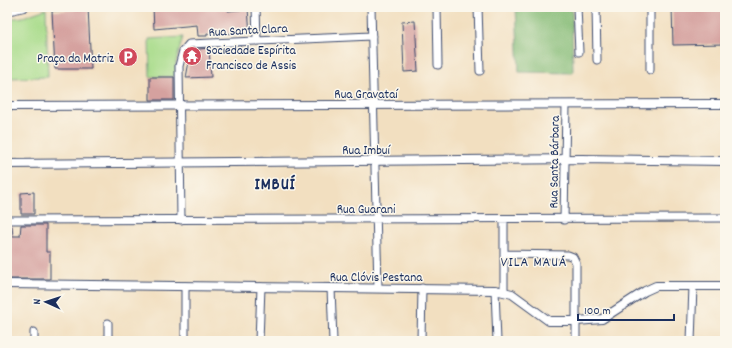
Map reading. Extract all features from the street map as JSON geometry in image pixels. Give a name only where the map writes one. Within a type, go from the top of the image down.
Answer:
[{"type":"street","points":[[7,11],[24,7]]},
{"type":"street","points":[[256,7],[257,40]]},
{"type":"street","points":[[371,7],[378,288]]},
{"type":"street","points":[[437,7],[438,65]]},
{"type":"street","points":[[478,7],[480,71]]},
{"type":"street","points":[[577,7],[579,52]]},
{"type":"street","points":[[596,7],[597,60]]},
{"type":"street","points":[[650,7],[650,70]]},
{"type":"street","name":"Rua Santa Clara","points":[[181,106],[180,59],[189,44],[372,36]]},
{"type":"street","name":"Rua Gravataí","points":[[7,106],[725,104]]},
{"type":"street","name":"Rua Santa Bárbara","points":[[564,220],[566,105]]},
{"type":"street","points":[[181,106],[181,220]]},
{"type":"street","name":"Rua Imbuí","points":[[7,164],[565,159],[725,161]]},
{"type":"street","name":"Rua Guarani","points":[[7,220],[564,220],[725,218]]},
{"type":"street","points":[[504,220],[504,291]]},
{"type":"street","points":[[504,254],[568,255],[574,257],[576,263],[576,341]]},
{"type":"street","name":"Rua Clóvis Pestana","points":[[7,284],[495,290],[512,294],[549,320],[577,321],[602,319],[651,288],[725,286]]},
{"type":"street","points":[[185,286],[185,341]]},
{"type":"street","points":[[691,341],[693,286]]},
{"type":"street","points":[[259,341],[261,287]]},
{"type":"street","points":[[331,288],[333,341]]},
{"type":"street","points":[[422,288],[422,341]]},
{"type":"street","points":[[495,290],[496,341]]},
{"type":"street","points":[[108,323],[108,341]]},
{"type":"street","points":[[34,332],[34,341]]},
{"type":"green space","points":[[516,7],[572,7],[573,73],[519,72]]},
{"type":"green space","points":[[46,9],[48,77],[7,78],[7,19],[23,17]]},
{"type":"green space","points":[[183,37],[176,62],[175,77],[150,77],[149,39]]},
{"type":"building","points":[[75,7],[88,7],[91,69],[55,69],[52,11],[75,10]]},
{"type":"building","points":[[153,7],[227,7],[228,11],[248,9],[250,33],[207,34],[207,36],[198,36],[197,25],[154,29]]},
{"type":"building","points":[[672,7],[725,7],[725,44],[673,45]]},
{"type":"building","points":[[415,21],[418,71],[404,72],[402,22]]},
{"type":"building","points":[[209,48],[211,77],[186,78],[191,50]]},
{"type":"building","points":[[150,77],[174,77],[174,100],[150,100]]},
{"type":"building","points":[[34,192],[34,214],[21,214],[21,193]]},
{"type":"building","points":[[21,225],[46,225],[46,252],[50,252],[50,279],[7,279],[7,226],[12,226],[13,236],[20,236]]},
{"type":"place","name":"Sociedade Espírita Francisco de Assis","points":[[192,56]]},
{"type":"place","name":"Praça da Matriz","points":[[128,57]]},
{"type":"district","name":"IMBUÍ","points":[[275,183]]},
{"type":"district","name":"VILA MAUÁ","points":[[534,261]]}]
